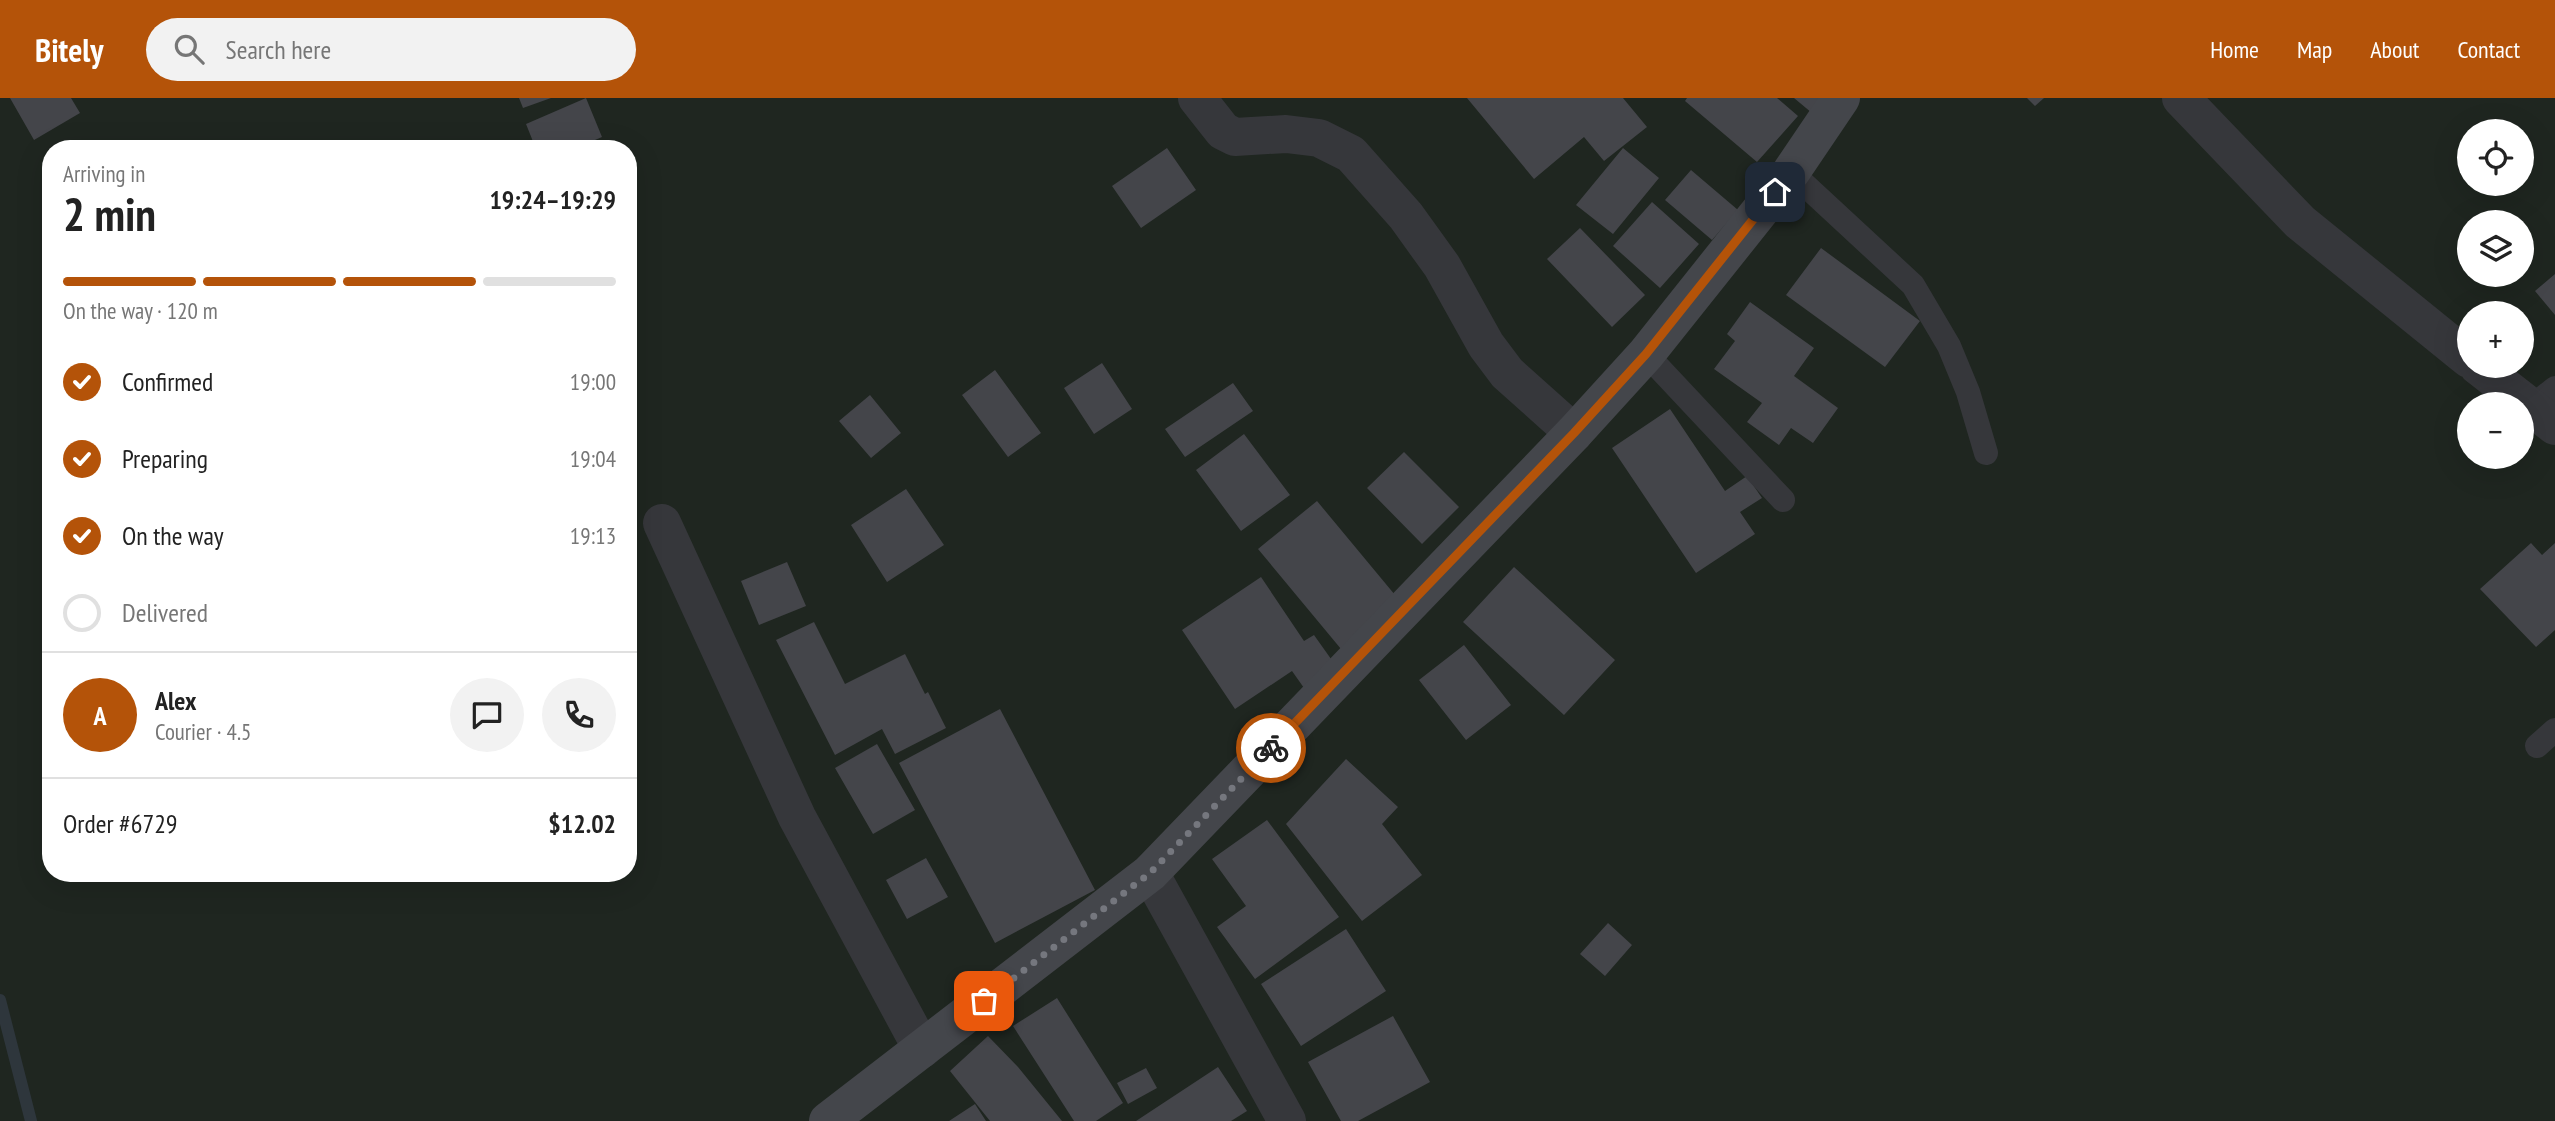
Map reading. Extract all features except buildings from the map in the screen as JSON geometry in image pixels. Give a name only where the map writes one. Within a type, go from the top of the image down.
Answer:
[{"type":"main road","points":[[828,1121],[1150,873],[1574,433],[1646,354],[1791,172],[1841,98]]},
{"type":"street","points":[[1198,98],[1223,131],[1235,137],[1286,134],[1319,138],[1351,154],[1406,216],[1442,266],[1486,345],[1507,373],[1574,433]]},
{"type":"street","points":[[2181,98],[2300,222],[2457,349]]},
{"type":"street","points":[[2498,378],[2547,407]]},
{"type":"street","points":[[662,523],[797,817],[922,1049]]},
{"type":"street","points":[[1150,873],[1287,1121]]},
{"type":"lane","points":[[1791,172],[1913,285],[1949,346],[1968,392],[1986,453]]},
{"type":"lane","points":[[1646,354],[1783,500]]},
{"type":"shaded area","points":[[0,98],[2555,98],[2555,1121],[0,1121]]},
{"type":"waterway","points":[[0,1000],[31,1121]]},
{"type":"way so far","points":[[984,1001],[1150,873],[1271,748]]},
{"type":"route","points":[[1271,748],[1574,433],[1646,354],[1775,192]]}]
